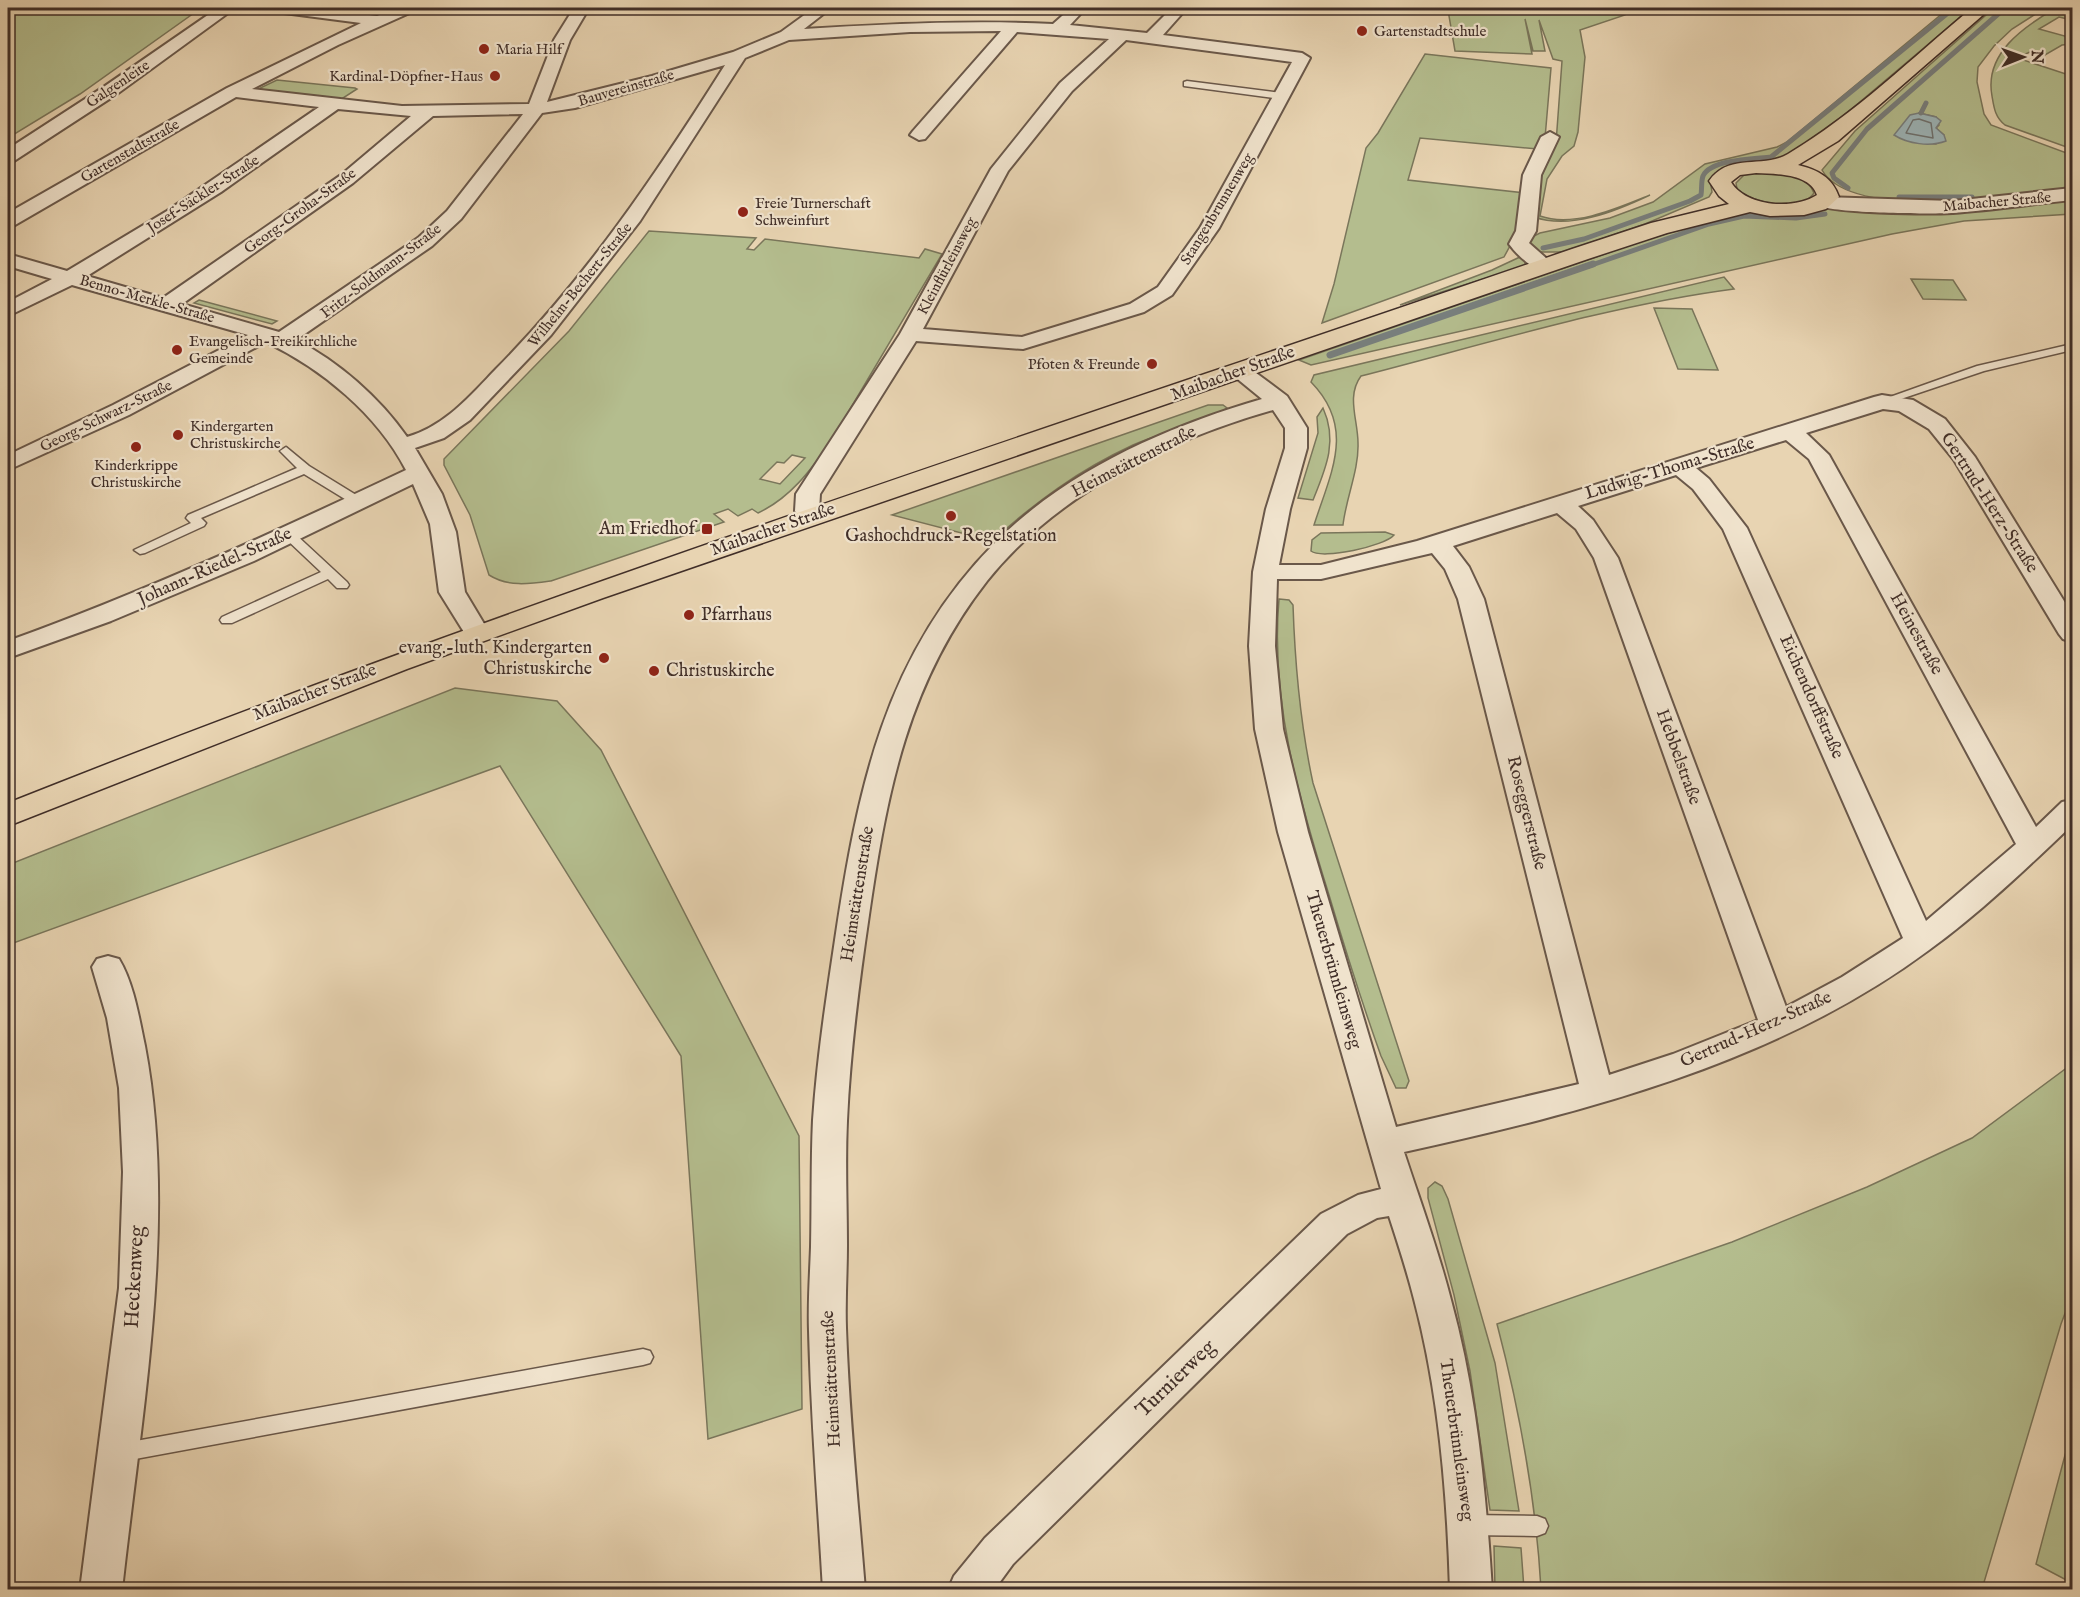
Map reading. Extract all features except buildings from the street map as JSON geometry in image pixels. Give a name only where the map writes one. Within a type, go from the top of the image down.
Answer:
[{"type":"main road","points":[[1779,168],[1831,137],[1982,8]]},
{"type":"main road","points":[[1807,175],[1831,137]]},
{"type":"main road","points":[[1729,195],[1722,188],[1720,181],[1724,175],[1746,167],[1779,168],[1807,175],[1825,197]]},
{"type":"main road","name":"Maibacher Straße","points":[[1659,228],[1729,195],[1750,205],[1783,210],[1813,208],[1825,197]]},
{"type":"main road","name":"Maibacher Straße","points":[[8,815],[133,763],[476,632],[1545,266],[1659,228],[1750,205]]},
{"type":"street","name":"Galgenleite","points":[[8,157],[111,90],[227,8]]},
{"type":"street","points":[[284,8],[378,21]]},
{"type":"street","name":"Gartenstadtstraße","points":[[8,221],[233,92],[409,8]]},
{"type":"street","name":"Fritz-Soldmann-Straße","points":[[274,337],[425,242],[454,216],[536,109],[562,40],[581,8]]},
{"type":"street","points":[[786,35],[802,26],[823,8]]},
{"type":"street","points":[[1057,29],[1080,8]]},
{"type":"street","points":[[1151,38],[1180,8]]},
{"type":"street","points":[[253,82],[239,77],[357,17]]},
{"type":"street","points":[[918,135],[1014,26]]},
{"type":"street","name":"Bauvereinstraße","points":[[233,92],[332,105],[428,111],[536,109],[606,95],[740,55],[786,35],[910,27],[1014,26],[1151,38]]},
{"type":"street","name":"Kleinflürleinsweg","points":[[810,517],[807,512],[808,494],[910,334],[1000,169],[1066,87],[1122,35]]},
{"type":"street","name":"Stangenbrunnenweg","points":[[910,334],[1023,343],[1122,313],[1152,300],[1165,291],[1209,228],[1302,58],[1151,38]]},
{"type":"street","name":"Wilhelm-Bechert-Straße","points":[[402,446],[433,437],[458,421],[554,320],[628,228],[740,55]]},
{"type":"street","name":"Josef-Säckler-Straße","points":[[8,310],[70,277],[261,157],[332,105]]},
{"type":"street","name":"Georg-Groha-Straße","points":[[167,305],[347,178],[428,111]]},
{"type":"street","points":[[1545,266],[1519,244],[1526,231],[1532,175],[1550,137]]},
{"type":"street","name":"Maibacher Straße","points":[[1825,197],[1920,207],[1976,205],[2073,194]]},
{"type":"street","name":"Benno-Merkle-Straße","points":[[8,260],[274,337],[323,368],[369,406],[402,446],[418,473],[442,526],[452,590],[476,632]]},
{"type":"street","name":"Georg-Schwarz-Straße","points":[[8,463],[274,337]]},
{"type":"street","name":"Theuerbrünnleinsweg","points":[[1240,372],[1279,401],[1291,417],[1298,437],[1269,548],[1265,572],[1262,656],[1269,729],[1277,773],[1433,1300],[1450,1380],[1468,1525],[1471,1590]]},
{"type":"street","name":"Heimstättenstraße","points":[[844,1590],[827,1344],[830,1118],[845,973],[859,879],[874,795],[886,754],[924,662],[941,632],[970,587],[1004,547],[1054,506],[1098,477],[1188,432],[1279,401]]},
{"type":"street","name":"Ludwig-Thoma-Straße","points":[[1265,572],[1321,572],[1437,543],[1882,402]]},
{"type":"street","name":"Gertrud-Herz-Straße","points":[[1882,402],[1905,405],[1937,424],[1964,458],[2073,634]]},
{"type":"street","name":"Heinestraße","points":[[1790,431],[1818,455],[2032,846]]},
{"type":"street","name":"Eichendorffstraße","points":[[1680,467],[1701,484],[1735,528],[1920,942]]},
{"type":"street","name":"Johann-Riedel-Straße","points":[[8,650],[102,616],[289,535],[418,473]]},
{"type":"street","name":"Hebbelstraße","points":[[1560,503],[1585,525],[1606,558],[1776,1024]]},
{"type":"street","name":"Roseggerstraße","points":[[1437,543],[1457,567],[1471,599],[1597,1091]]},
{"type":"street","name":"Gertrud-Herz-Straße","points":[[1385,1143],[1504,1117],[1597,1091],[1704,1057],[1776,1024],[1853,986],[1920,942],[2073,809]]},
{"type":"street","name":"Heckenweg","points":[[100,1590],[119,1453],[137,1288],[140,1172],[136,1088],[123,1018],[108,967]]},
{"type":"street","name":"Turnierweg","points":[[969,1590],[999,1551],[1334,1224],[1370,1205],[1403,1200]]},
{"type":"lane","points":[[1187,84],[1281,96]]},
{"type":"lane","name":"Ludwig-Thoma-Straße","points":[[1882,402],[1981,368],[2073,347]]},
{"type":"lane","points":[[286,451],[305,469],[357,501]]},
{"type":"lane","points":[[140,550],[200,523],[192,518],[305,469]]},
{"type":"lane","points":[[289,535],[342,585]]},
{"type":"lane","points":[[227,620],[329,573]]},
{"type":"lane","points":[[119,1453],[643,1356]]},
{"type":"lane","points":[[1468,1525],[1537,1526]]},
{"type":"green space","points":[[8,8],[201,8],[80,94],[8,138]]},
{"type":"green space","points":[[1375,8],[1628,8],[1625,15],[1580,30],[1585,57],[1578,132],[1574,146],[1562,156],[1547,179],[1540,216],[1567,220],[1581,218],[1610,211],[1650,195],[1623,207],[1593,217],[1578,220],[1563,221],[1548,220],[1534,217],[1540,179],[1556,143],[1562,61],[1553,59],[1539,20],[1545,51],[1533,51],[1525,19],[1532,54],[1455,51],[1448,10]]},
{"type":"green space","points":[[1949,8],[1971,8],[1848,112],[1784,159],[1727,167],[1715,173],[1710,180],[1712,192],[1709,197],[1645,224],[1563,252],[1539,252],[1529,248],[1528,239],[1540,233],[1610,218],[1653,202],[1705,164],[1777,147],[1787,142]]},
{"type":"green space","points":[[1994,8],[2045,8],[2012,29],[1994,46],[1978,67],[1977,82],[1984,114],[1991,125],[2072,155],[2072,187],[2016,196],[1939,202],[1901,201],[1867,196],[1839,186],[1822,170],[1855,131]],"holes":[[[1919,113],[1936,117],[1939,125],[1936,128],[1944,135],[1936,144],[1915,142]]]},
{"type":"green space","points":[[2056,8],[2072,8],[2072,20],[2059,17],[2039,29],[2072,38],[2072,44],[2062,45],[2045,55],[2032,51],[2017,58],[2072,76],[2072,149],[2005,125],[1997,115],[1992,96],[1991,81],[2000,55],[2019,33]]},
{"type":"green space","points":[[1425,54],[1551,68],[1545,138],[1538,149],[1420,138],[1408,180],[1525,193],[1518,231],[1504,257],[1322,323],[1334,284],[1366,148],[1378,133]]},
{"type":"green space","points":[[277,80],[357,89],[340,100],[258,89]]},
{"type":"green space","points":[[1762,172],[1792,176],[1806,182],[1814,193],[1798,203],[1787,205],[1764,202],[1737,189],[1736,183],[1744,175]]},
{"type":"green space","points":[[2072,199],[2072,214],[1964,221],[1892,234],[1311,365],[1299,360],[1642,241],[1742,211],[1810,213],[1831,208],[1967,211]]},
{"type":"green space","points":[[649,231],[756,238],[747,249],[754,250],[765,239],[919,258],[925,249],[942,254],[830,443],[807,473],[780,500],[758,513],[752,509],[738,516],[728,509],[714,514],[724,522],[551,581],[511,583],[489,575],[470,515],[444,465],[444,459],[569,331]],"holes":[[[792,455],[805,458],[780,484],[760,479],[777,462],[784,463]]]},
{"type":"green space","points":[[1520,257],[1525,261],[1525,266],[1400,305],[1492,270]]},
{"type":"green space","points":[[1724,277],[1734,289],[1594,315],[1361,376],[1353,400],[1358,453],[1343,525],[1314,525],[1332,469],[1336,451],[1336,433],[1333,416],[1325,399],[1311,382],[1314,375]]},
{"type":"green space","points":[[1911,279],[1953,280],[1966,300],[1923,299]]},
{"type":"green space","points":[[199,300],[277,321],[272,324],[194,303]]},
{"type":"green space","points":[[1654,308],[1692,309],[1718,370],[1678,369]]},
{"type":"green space","points":[[1208,405],[1223,405],[1227,408],[1194,424],[1133,445],[1094,465],[1042,500],[992,541],[892,515]]},
{"type":"green space","points":[[1323,408],[1330,432],[1326,466],[1313,500],[1298,498],[1318,433],[1317,417]]},
{"type":"green space","points":[[1385,532],[1394,535],[1379,543],[1353,551],[1327,554],[1311,551],[1312,540],[1321,533]]},
{"type":"green space","points":[[1279,599],[1289,600],[1293,605],[1299,694],[1313,783],[1409,1081],[1406,1088],[1396,1088],[1381,1056],[1360,996],[1307,823],[1289,749],[1283,712],[1277,637]]},
{"type":"green space","points":[[455,688],[557,701],[601,750],[799,1136],[802,1409],[708,1439],[681,1056],[500,766],[8,945],[8,865]]},
{"type":"green space","points":[[2072,1064],[2072,1295],[2061,1324],[1982,1589],[1541,1589],[1539,1555],[1526,1456],[1497,1324],[1732,1242],[1867,1187],[1972,1138]]},
{"type":"green space","points":[[1435,1182],[1442,1186],[1448,1199],[1495,1363],[1519,1511],[1490,1510],[1470,1371],[1454,1295],[1428,1198],[1428,1188]]},
{"type":"green space","points":[[2072,1429],[2072,1583],[2036,1564]]},
{"type":"green space","points":[[1494,1546],[1521,1548],[1524,1589],[1495,1589]]},
{"type":"water","points":[[1919,113],[1936,117],[1941,121],[1936,128],[1944,135],[1946,141],[1919,144],[1894,135],[1910,115]]},
{"type":"waterway","points":[[1543,248],[1584,239],[1690,201],[1701,195],[1703,176],[1715,166],[1734,161],[1771,157],[1954,8]]},
{"type":"waterway","points":[[1848,188],[1834,178],[1832,173],[1867,129],[2005,8]]},
{"type":"waterway","points":[[1921,113],[1926,103]]},
{"type":"waterway","points":[[1899,197],[1972,197]]},
{"type":"waterway","points":[[1589,266],[1709,224],[1744,216],[1796,218],[1825,214]]},
{"type":"waterway","points":[[1330,355],[1593,264]]},
{"type":"place","name":"Gartenstadtschule","points":[[1362,31]]},
{"type":"place","name":"Maria Hilf","points":[[484,49]]},
{"type":"place","name":"Kardinal-Döpfner-Haus","points":[[495,76]]},
{"type":"place","name":"Freie Turnerschaft Schweinfurt","points":[[743,212]]},
{"type":"place","name":"Evangelisch-Freikirchliche Gemeinde","points":[[177,350]]},
{"type":"place","name":"Pfoten & Freunde","points":[[1152,364]]},
{"type":"place","name":"Kindergarten Christuskirche","points":[[178,435]]},
{"type":"place","name":"Kinderkrippe Christuskirche","points":[[136,447]]},
{"type":"place","name":"Gashochdruck-Regelstation","points":[[951,516]]},
{"type":"place","name":"Am Friedhof","points":[[707,529]]},
{"type":"place","name":"Pfarrhaus","points":[[689,615]]},
{"type":"place","name":"evang.-luth. Kindergarten Christuskirche","points":[[604,658]]},
{"type":"place","name":"Christuskirche","points":[[654,671]]}]
